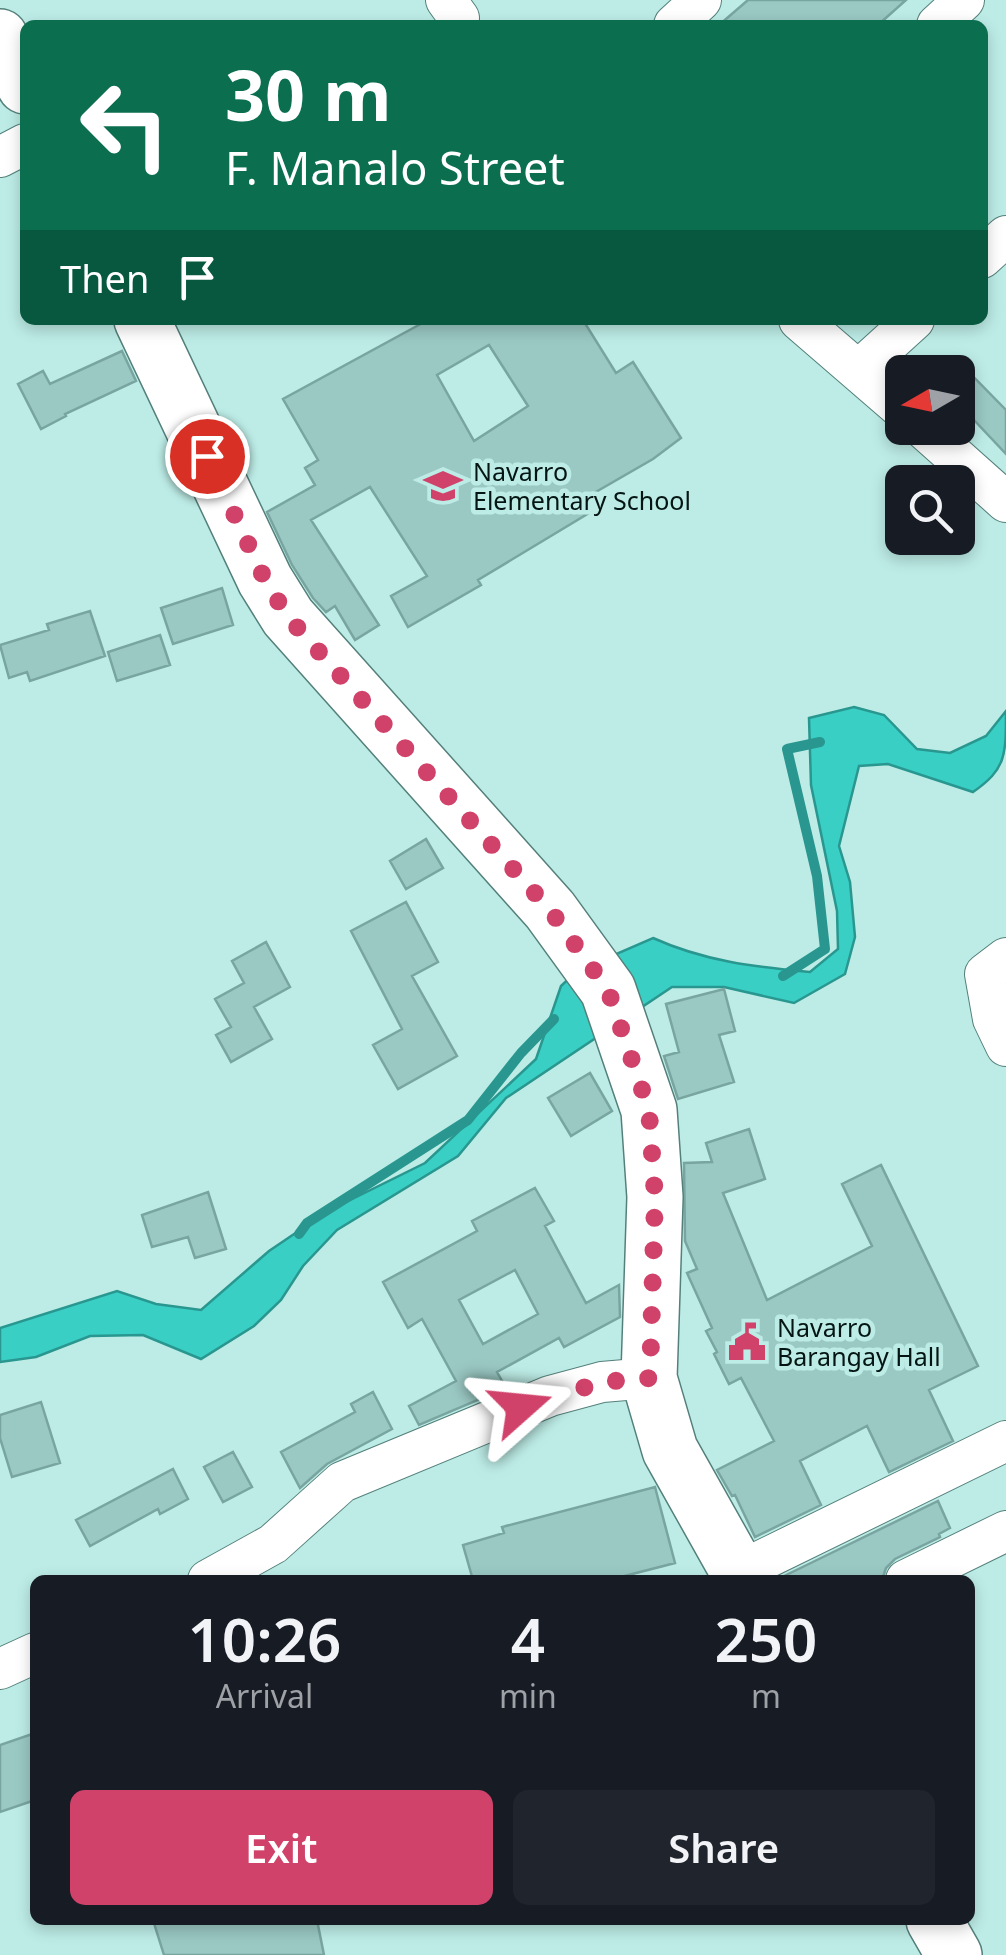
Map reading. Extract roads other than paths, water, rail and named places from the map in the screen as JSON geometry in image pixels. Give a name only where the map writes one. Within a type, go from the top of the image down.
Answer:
[{"type":"street","points":[[679,20],[700,0]]},
{"type":"street","points":[[942,20],[964,0]]},
{"type":"street","points":[[0,38],[20,76]]},
{"type":"street","points":[[144,325],[265,580],[288,617],[550,910],[608,990],[649,1110],[655,1197],[650,1378],[670,1450],[739,1575]]},
{"type":"street","points":[[805,325],[885,394]]},
{"type":"street","points":[[859,370],[908,325]]},
{"type":"street","points":[[942,445],[1006,502]]},
{"type":"street","points":[[1006,958],[985,974],[993,1019],[1006,1046]]},
{"type":"street","points":[[217,1575],[273,1544],[342,1482],[550,1396],[602,1382],[650,1378]]},
{"type":"street","points":[[742,1575],[1006,1441]]},
{"type":"street","points":[[916,1575],[1006,1531]]},
{"type":"street","points":[[0,1669],[30,1655]]},
{"type":"street","points":[[937,1925],[954,1955]]},
{"type":"water","points":[[854,707],[884,715],[917,749],[950,753],[986,736],[1006,711],[1006,726],[998,768],[973,792],[888,764],[859,766],[839,846],[850,882],[855,937],[845,974],[794,1003],[724,987],[672,987],[506,1098],[458,1156],[337,1230],[303,1266],[281,1300],[254,1326],[201,1359],[143,1335],[90,1336],[36,1357],[0,1362],[0,1328],[117,1291],[156,1304],[201,1310],[269,1251],[328,1211],[425,1163],[536,1059],[561,986],[577,971],[653,938],[730,962],[810,972],[838,949],[837,911],[811,785],[809,718]]},
{"type":"waterway","points":[[783,976],[825,949],[817,876],[787,749],[820,742]]},
{"type":"waterway","points":[[299,1234],[307,1223],[468,1120],[521,1053],[554,1019]]},
{"type":"place","name":"Navarro Elementary School","points":[[443,486]]},
{"type":"place","name":"Navarro Barangay Hall","points":[[747,1342]]}]
